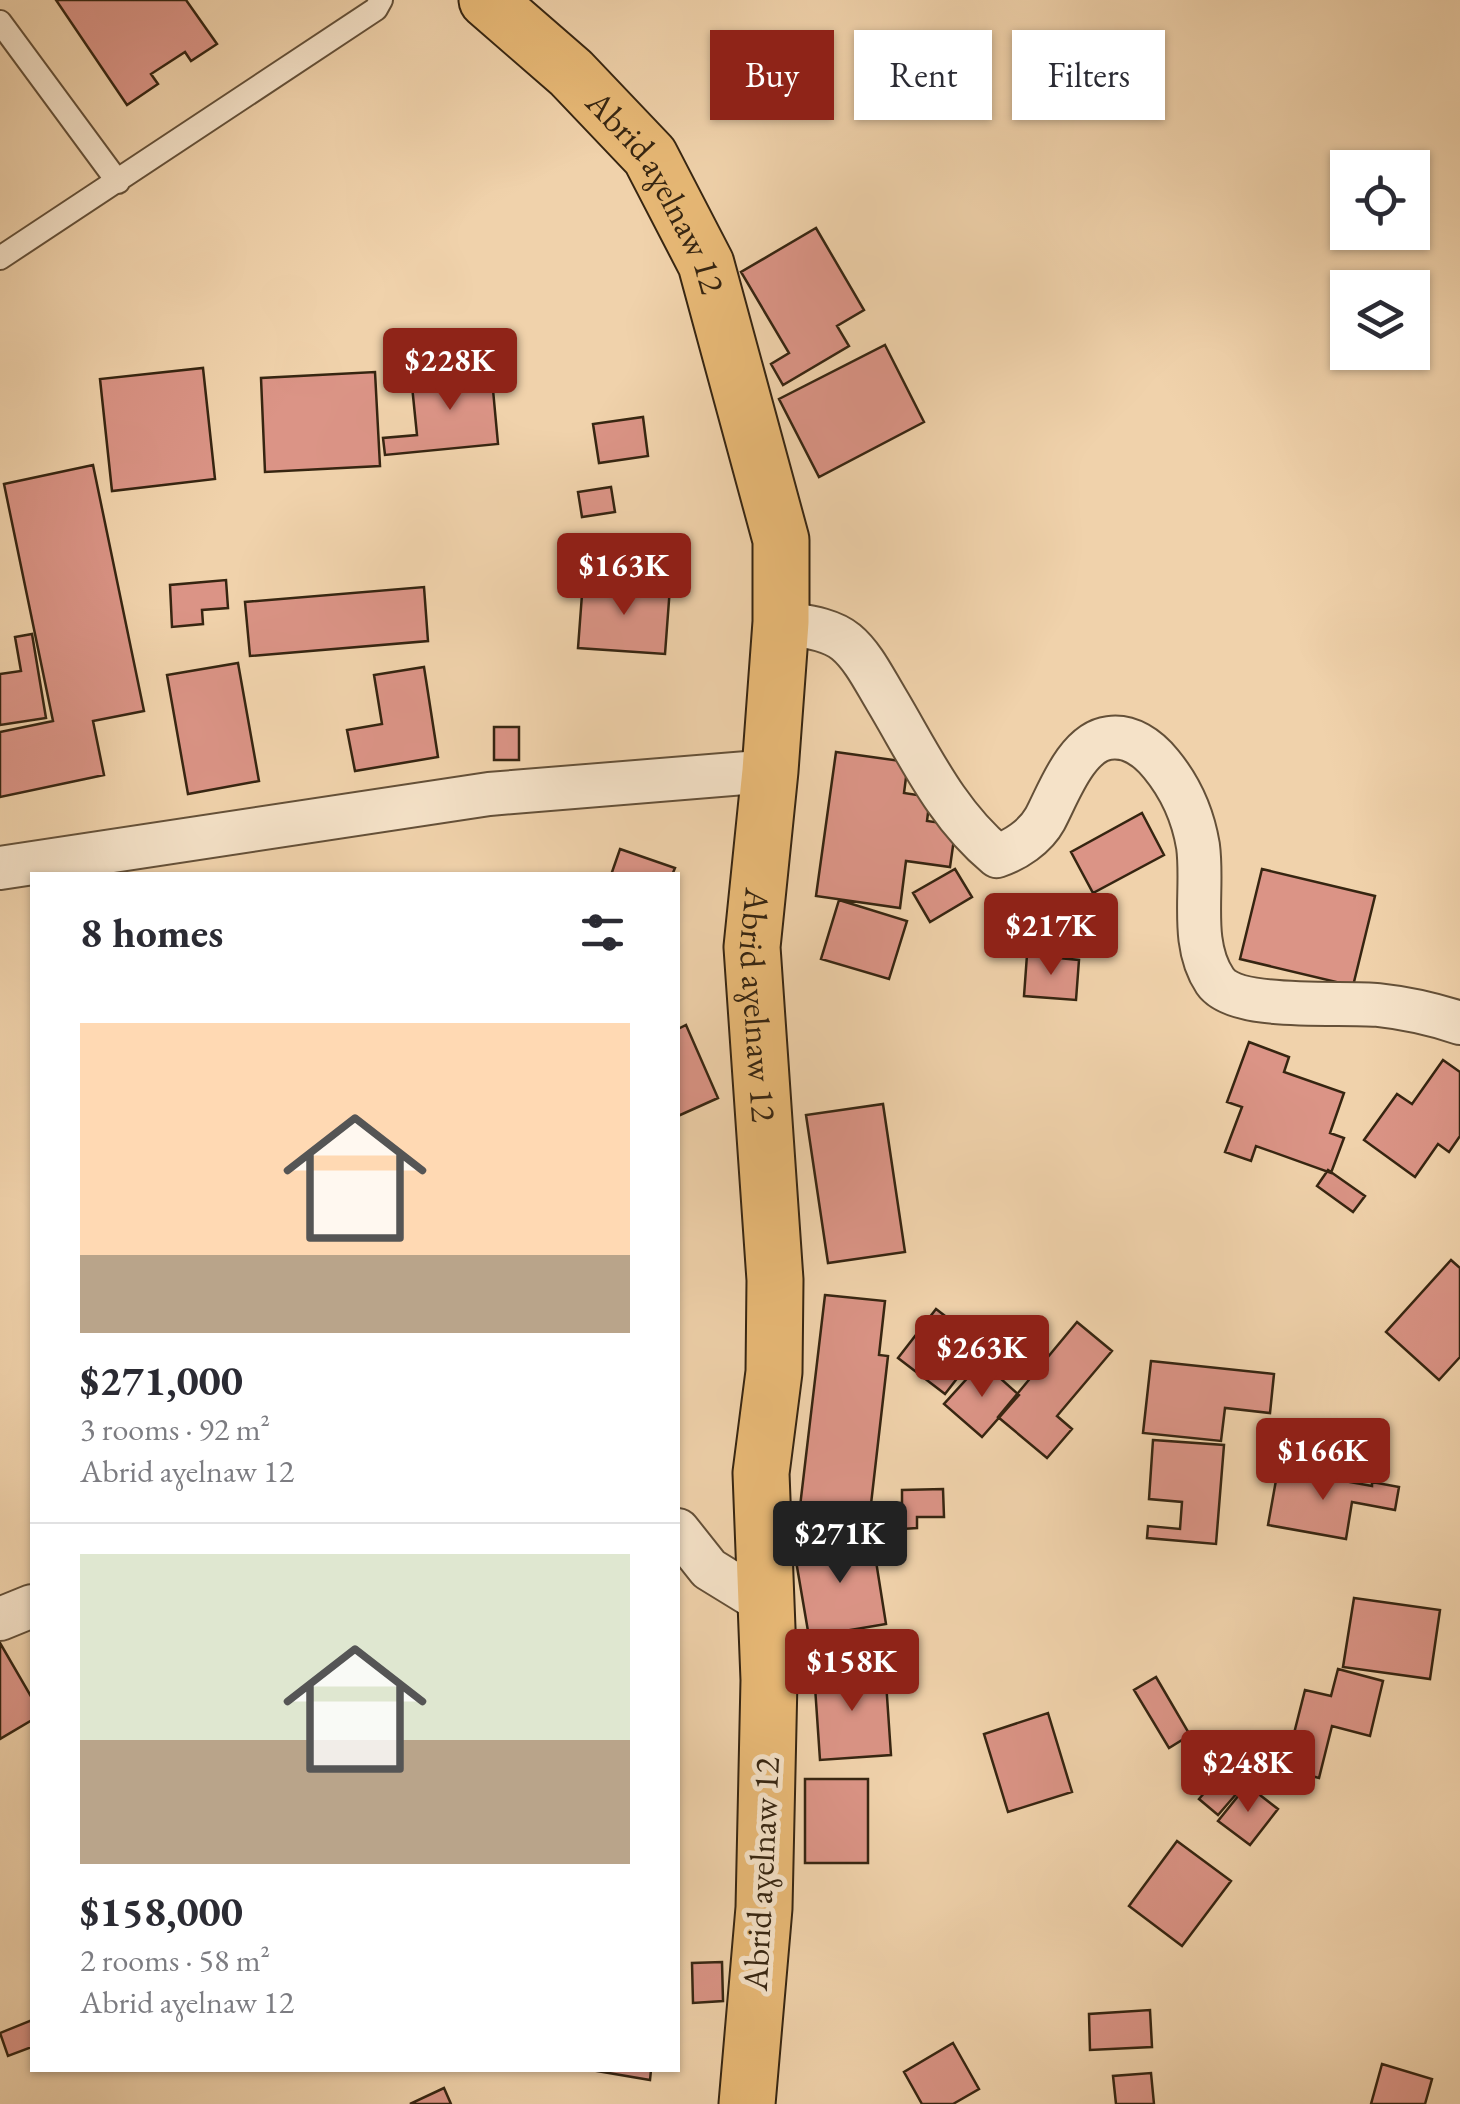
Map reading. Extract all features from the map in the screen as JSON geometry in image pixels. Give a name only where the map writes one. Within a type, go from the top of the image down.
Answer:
[{"type":"main road","name":"Abrid aɣelnaw 12","points":[[487,0],[571,72],[650,156],[706,264],[780,540],[780,622],[770,771],[752,948],[775,1280],[774,1372],[761,1474],[769,1680],[764,1908],[748,2104]]},
{"type":"street","points":[[780,622],[815,628],[846,642],[869,670],[946,802],[972,834],[997,856],[1017,846],[1044,822],[1067,774],[1096,742],[1110,737],[1136,742],[1152,753],[1179,788],[1192,822],[1198,848],[1200,946],[1222,990],[1274,1001],[1376,1004],[1460,1023]]},
{"type":"street","points":[[0,868],[488,794],[770,771]]},
{"type":"street","points":[[680,1533],[709,1569],[766,1604]]},
{"type":"street","points":[[0,1619],[30,1607]]},
{"type":"lane","points":[[0,258],[267,84],[376,8],[380,0]]},
{"type":"lane","points":[[0,22],[118,182]]},
{"type":"building","points":[[56,0],[186,0],[217,44],[191,61],[185,52],[151,74],[158,84],[127,105]]},
{"type":"building","points":[[816,228],[864,310],[837,326],[849,346],[783,385],[771,364],[789,353],[741,272]]},
{"type":"building","points":[[885,345],[924,422],[819,477],[779,399]]},
{"type":"building","points":[[203,368],[215,479],[112,491],[100,379]]},
{"type":"building","points":[[491,368],[498,444],[385,455],[383,438],[417,435],[411,376]]},
{"type":"building","points":[[375,372],[380,466],[265,472],[261,378]]},
{"type":"building","points":[[643,417],[648,456],[599,463],[593,424]]},
{"type":"building","points":[[93,465],[144,711],[93,721],[104,775],[0,797],[0,732],[53,721],[4,484]]},
{"type":"building","points":[[611,487],[615,512],[582,517],[578,492]]},
{"type":"building","points":[[226,580],[228,608],[202,610],[203,624],[172,627],[170,585]]},
{"type":"building","points":[[583,581],[670,587],[665,654],[578,648]]},
{"type":"building","points":[[424,587],[428,641],[250,656],[245,602]]},
{"type":"building","points":[[32,634],[46,718],[0,725],[0,674],[21,671],[15,637]]},
{"type":"building","points":[[238,663],[259,781],[188,794],[167,675]]},
{"type":"building","points":[[424,667],[438,757],[355,771],[347,730],[382,724],[374,675]]},
{"type":"building","points":[[494,727],[519,727],[519,760],[494,760]]},
{"type":"building","points":[[836,752],[908,762],[904,793],[930,797],[927,821],[956,825],[950,867],[906,861],[900,908],[816,896]]},
{"type":"building","points":[[1142,813],[1164,855],[1093,893],[1071,852]]},
{"type":"building","points":[[620,849],[675,868],[673,872],[612,872]]},
{"type":"building","points":[[955,869],[972,897],[930,922],[913,893]]},
{"type":"building","points":[[1262,869],[1375,896],[1353,986],[1240,959]]},
{"type":"building","points":[[839,900],[907,921],[889,979],[821,959]]},
{"type":"building","points":[[1027,955],[1079,960],[1076,1000],[1024,996]]},
{"type":"building","points":[[686,1025],[718,1098],[680,1115],[680,1028]]},
{"type":"building","points":[[1249,1042],[1289,1057],[1284,1072],[1344,1093],[1330,1133],[1344,1138],[1331,1173],[1256,1146],[1251,1161],[1225,1152],[1242,1107],[1227,1102]]},
{"type":"building","points":[[1443,1060],[1460,1072],[1460,1136],[1449,1152],[1438,1144],[1415,1177],[1364,1140],[1397,1094],[1412,1104]]},
{"type":"building","points":[[883,1104],[905,1252],[828,1263],[806,1115]]},
{"type":"building","points":[[1328,1170],[1365,1196],[1353,1212],[1317,1186]]},
{"type":"building","points":[[1451,1260],[1460,1268],[1460,1357],[1439,1380],[1386,1332]]},
{"type":"building","points":[[825,1295],[885,1301],[879,1355],[888,1356],[867,1539],[797,1532]]},
{"type":"building","points":[[936,1309],[983,1345],[945,1394],[898,1358]]},
{"type":"building","points":[[1077,1322],[1112,1351],[1057,1416],[1072,1429],[1047,1458],[998,1417]]},
{"type":"building","points":[[1151,1361],[1274,1374],[1270,1413],[1225,1408],[1221,1441],[1143,1433]]},
{"type":"building","points":[[982,1362],[1019,1395],[982,1437],[944,1404]]},
{"type":"building","points":[[1153,1440],[1224,1445],[1216,1544],[1147,1538],[1148,1526],[1180,1529],[1182,1502],[1149,1499]]},
{"type":"building","points":[[1278,1469],[1399,1487],[1395,1510],[1352,1502],[1346,1539],[1268,1525]]},
{"type":"building","points":[[943,1489],[944,1517],[917,1517],[917,1528],[902,1529],[902,1490]]},
{"type":"building","points":[[872,1536],[886,1624],[809,1637],[794,1549]]},
{"type":"building","points":[[1354,1598],[1440,1610],[1430,1679],[1343,1667]]},
{"type":"building","points":[[0,1643],[30,1695],[30,1721],[0,1739]]},
{"type":"building","points":[[885,1667],[891,1755],[820,1760],[814,1672]]},
{"type":"building","points":[[1338,1669],[1383,1681],[1370,1736],[1332,1726],[1319,1778],[1285,1769],[1305,1690],[1331,1696]]},
{"type":"building","points":[[1156,1677],[1190,1735],[1169,1748],[1134,1690]]},
{"type":"building","points":[[1048,1713],[1072,1792],[1008,1812],[984,1734]]},
{"type":"building","points":[[1225,1769],[1244,1785],[1218,1815],[1199,1799]]},
{"type":"building","points":[[805,1779],[868,1779],[868,1863],[805,1863]]},
{"type":"building","points":[[1247,1785],[1278,1809],[1250,1845],[1218,1821]]},
{"type":"building","points":[[1177,1841],[1231,1881],[1182,1946],[1129,1906]]},
{"type":"building","points":[[722,1962],[723,2001],[693,2003],[692,1963]]},
{"type":"building","points":[[1150,2010],[1152,2047],[1090,2050],[1089,2014]]},
{"type":"building","points":[[30,2021],[30,2048],[8,2056],[0,2033]]},
{"type":"building","points":[[953,2043],[979,2089],[953,2104],[922,2104],[904,2072]]},
{"type":"building","points":[[1382,2064],[1432,2079],[1425,2104],[1371,2104]]},
{"type":"building","points":[[603,2072],[651,2072],[650,2080]]},
{"type":"building","points":[[1151,2073],[1154,2104],[1116,2104],[1113,2076]]},
{"type":"building","points":[[444,2088],[451,2104],[410,2104]]}]
